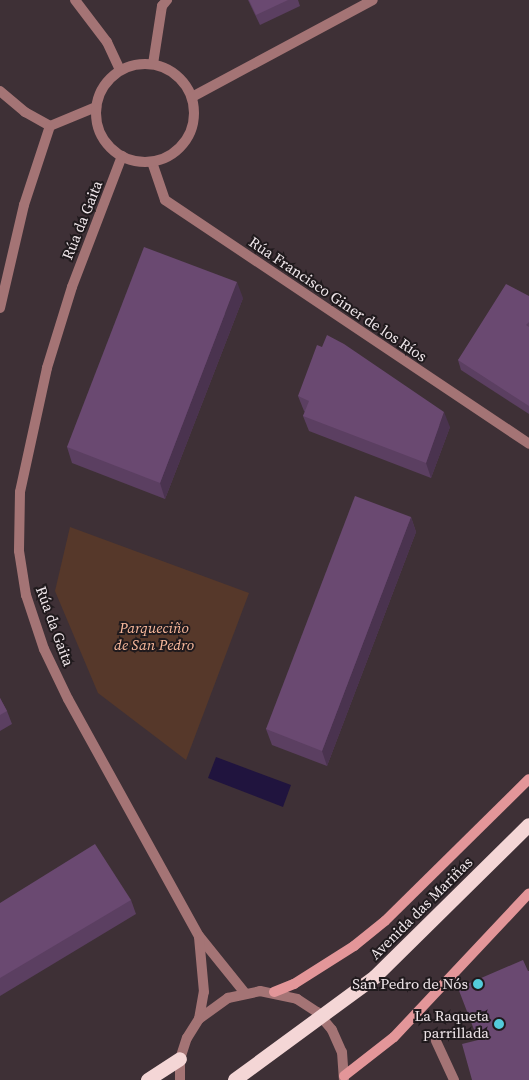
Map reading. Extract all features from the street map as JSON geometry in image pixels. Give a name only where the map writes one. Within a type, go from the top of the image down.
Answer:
[{"type":"highway","name":"Avenida das Mariñas","points":[[235,1080],[375,976],[529,825]]},
{"type":"highway","points":[[148,1080],[180,1059]]},
{"type":"main road","points":[[274,992],[294,984],[339,956],[385,921],[529,779]]},
{"type":"main road","points":[[344,1078],[394,1037],[529,893]]},
{"type":"street","points":[[75,0],[107,42],[120,70]]},
{"type":"street","points":[[153,64],[162,6],[167,0]]},
{"type":"street","points":[[192,97],[372,0]]},
{"type":"street","points":[[136,64],[153,64],[177,75],[192,97],[195,115],[191,131],[182,146],[168,156],[152,162],[122,156],[102,135],[96,107],[108,79],[120,70],[136,64]]},
{"type":"street","points":[[0,91],[25,112],[50,126]]},
{"type":"street","points":[[0,308],[24,205],[50,126],[96,107]]},
{"type":"street","name":"Rúa da Gaita","points":[[122,156],[72,287],[47,368],[20,492],[19,551],[26,595],[44,649],[68,699],[199,936],[245,992]]},
{"type":"street","name":"Rúa Francisco Giner de los Ríos","points":[[152,162],[165,200],[529,444]]},
{"type":"street","name":"Rúa da Gaita","points":[[199,936],[204,992],[199,1019]]},
{"type":"street","points":[[180,1080],[180,1059],[187,1038],[199,1019],[212,1007],[245,992],[274,992],[297,999],[317,1012],[332,1030],[342,1052],[344,1078]]},
{"type":"street","points":[[436,1041],[454,1080]]},
{"type":"green space","name":"Parqueciño de San Pedro","points":[[70,527],[249,593],[186,760],[98,693],[55,591]]},
{"type":"shaded area","points":[[216,757],[291,785],[283,807],[208,778]]},
{"type":"building","points":[[249,0],[288,0],[256,15]]},
{"type":"building","points":[[144,247],[237,282],[160,483],[67,447]]},
{"type":"building","points":[[506,284],[529,296],[529,322],[526,325],[529,327],[529,406],[458,360]]},
{"type":"building","points":[[327,335],[344,344],[444,412],[426,463],[303,416],[309,401],[298,396],[317,345],[322,347]]},
{"type":"building","points":[[355,496],[411,517],[322,751],[266,729]]},
{"type":"building","points":[[0,698],[7,711],[0,715]]},
{"type":"building","points":[[95,844],[131,900],[0,978],[0,903]]},
{"type":"building","points":[[523,960],[529,971],[529,1080],[472,1080],[462,1044],[478,1040],[458,988]]},
{"type":"place","name":"San Pedro de Nós","points":[[478,984]]},
{"type":"place","name":"La Raqueta parrillada","points":[[499,1024]]}]
